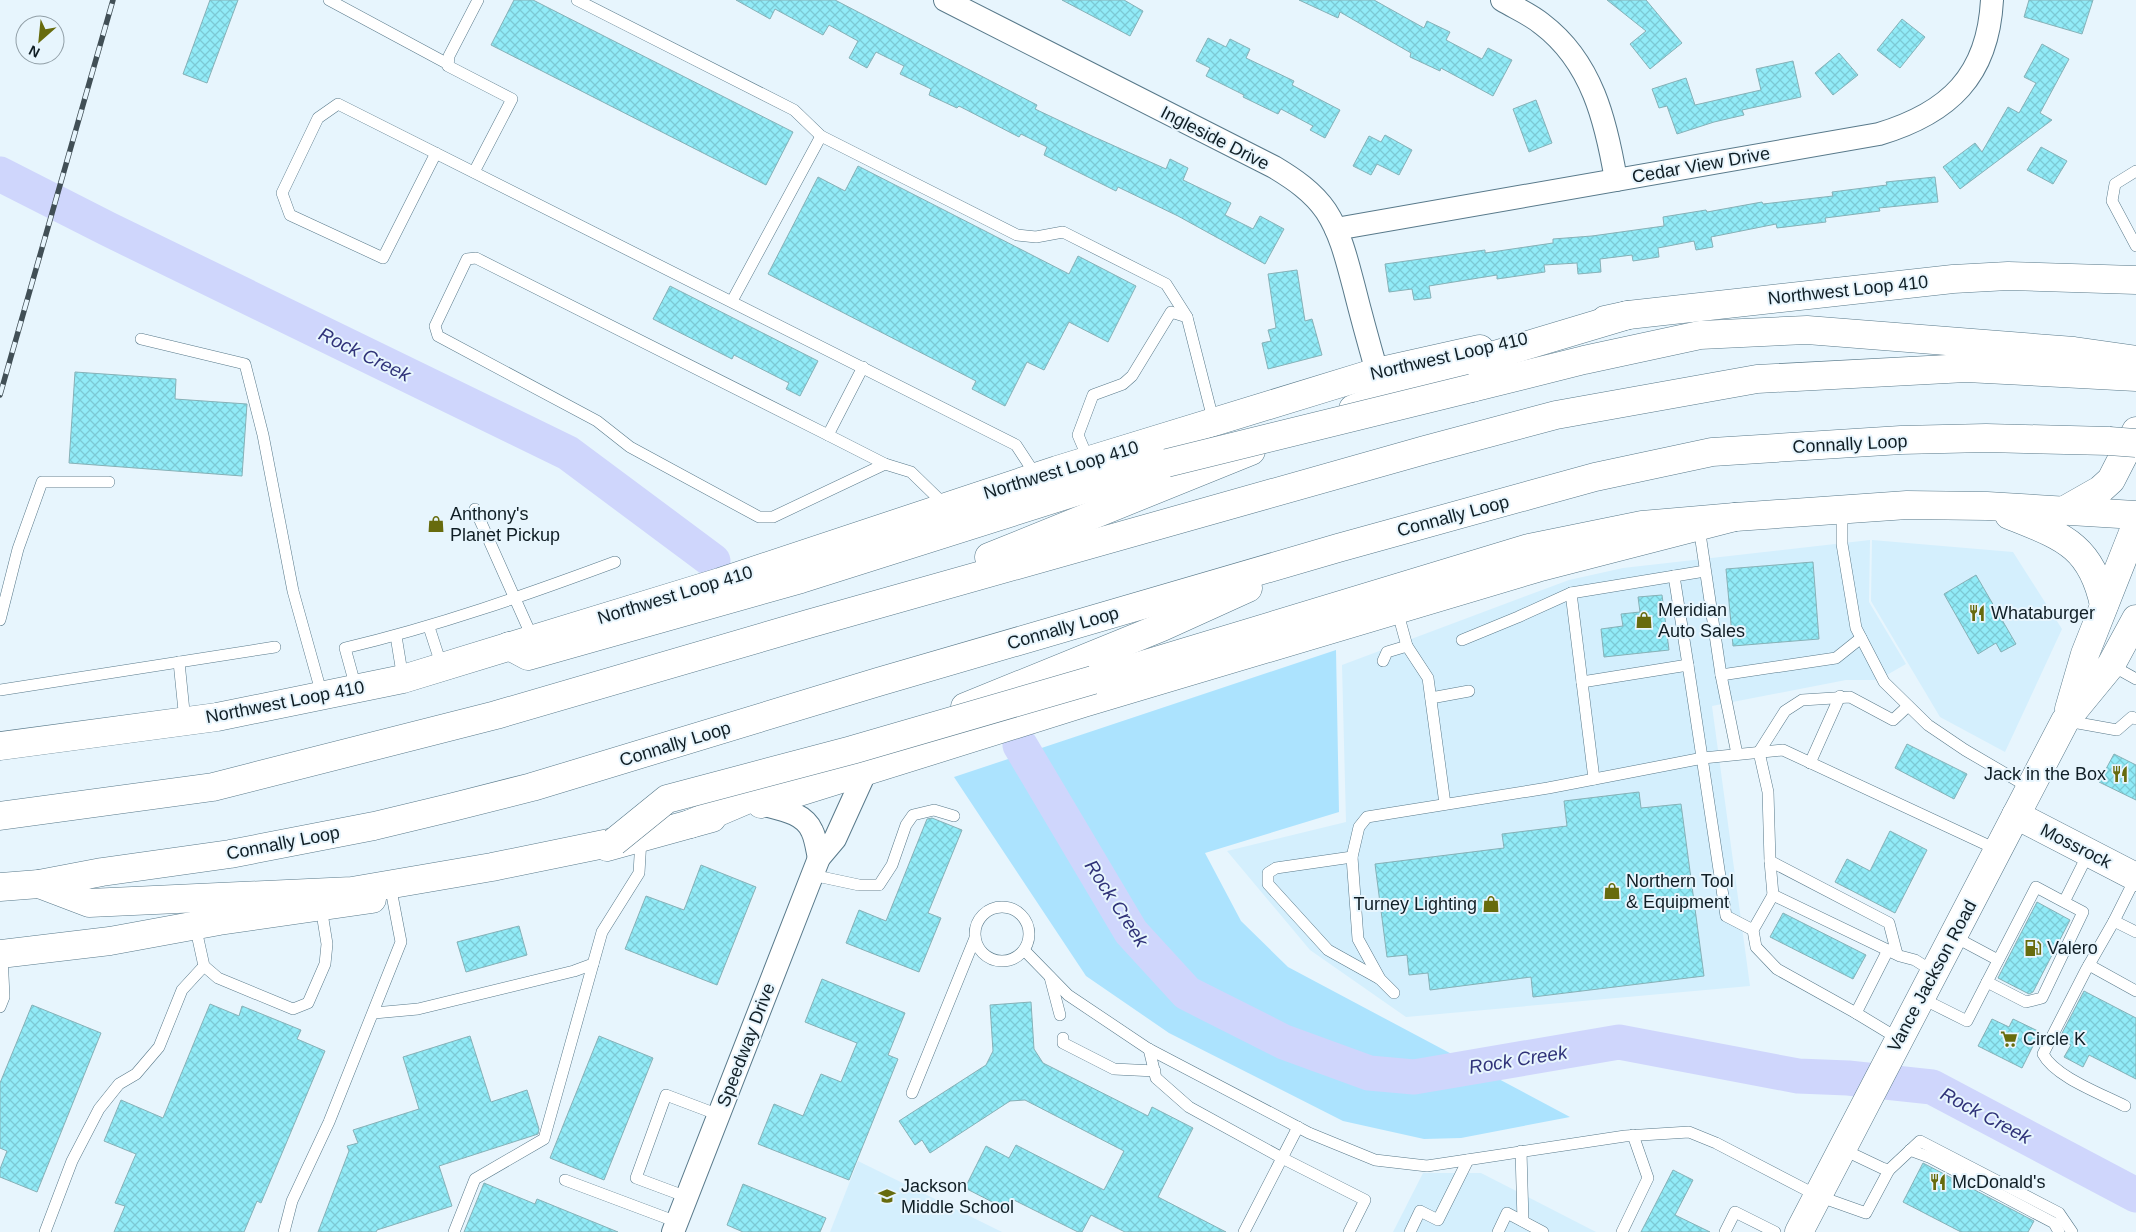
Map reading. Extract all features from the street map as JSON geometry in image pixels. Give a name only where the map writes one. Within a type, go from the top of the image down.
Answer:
[{"type":"main road","name":"Northwest Loop 410","points":[[0,746],[218,717],[403,679],[720,582],[1038,476],[1377,372],[1628,315],[1953,279],[2008,276],[2136,280]]},
{"type":"main road","points":[[2105,278],[2136,288]]},
{"type":"main road","points":[[862,609],[1458,366],[1628,315]]},
{"type":"main road","points":[[521,642],[528,656],[801,579],[1167,463],[1584,360],[1700,335],[1807,330],[2074,351],[2136,360]]},
{"type":"main road","points":[[3,815],[213,787],[496,716],[862,609],[1434,447],[1556,415],[1757,379],[1966,368],[2136,377]]},
{"type":"main road","points":[[2063,511],[2100,490],[2111,480],[2136,431]]},
{"type":"main road","name":"Connally Loop","points":[[5,886],[39,884],[102,872],[230,854],[374,826],[532,787],[878,682],[1338,548],[1596,477],[1712,452],[1901,440],[1986,438],[2136,443]]},
{"type":"main road","points":[[39,884],[89,903],[352,891],[492,867],[614,842],[667,799],[852,750],[1093,680],[1529,548],[1642,525],[1907,504],[1987,506],[2136,515]]},
{"type":"main road","points":[[1987,506],[2059,535],[2075,546],[2096,576],[2104,605]]},
{"type":"main road","points":[[5,951],[110,941],[195,925],[392,895],[482,877],[641,838],[865,773],[1084,703],[1546,566],[1735,517]]},
{"type":"main road","name":"Vance Jackson Road","points":[[1799,1232],[2065,720],[2085,654],[2136,525]]},
{"type":"main road","points":[[690,824],[964,708],[1162,627],[1338,548]]},
{"type":"main road","name":"Vance Jackson Road","points":[[2065,720],[2111,665],[2136,621]]},
{"type":"main road","points":[[0,757],[58,739]]},
{"type":"main road","name":"Mossrock","points":[[2016,815],[2136,877]]},
{"type":"street","name":"Ingleside Drive","points":[[945,0],[1274,167],[1295,180],[1312,194],[1326,211],[1336,229],[1377,372]]},
{"type":"street","points":[[1502,0],[1541,23],[1565,44],[1582,66],[1599,104],[1609,139],[1616,180]]},
{"type":"street","name":"Cedar View Drive","points":[[1336,229],[1879,134],[1921,118],[1938,108],[1954,95],[1967,79],[1984,45],[1990,23],[1992,0]]},
{"type":"street","name":"Speedway Drive","points":[[675,1227],[816,866],[835,839],[865,773]]},
{"type":"street","points":[[761,804],[789,812],[805,821],[812,831],[816,866]]},
{"type":"lane","points":[[329,0],[512,99],[474,172]]},
{"type":"lane","points":[[448,64],[449,56],[478,0]]},
{"type":"lane","points":[[577,0],[794,110],[821,136],[1017,235],[1036,237],[1063,232],[1166,284],[1187,317],[1200,360],[1214,423]]},
{"type":"lane","points":[[436,153],[383,258],[290,215],[282,193],[318,118],[338,104],[436,153],[732,301],[1016,444],[1038,476]]},
{"type":"lane","points":[[732,301],[821,136]]},
{"type":"lane","points":[[2136,171],[2115,184],[2112,201],[2136,246]]},
{"type":"lane","points":[[885,464],[773,518],[759,517],[630,447],[597,421],[438,336],[435,326],[467,259],[476,258],[885,464],[911,472],[946,507]]},
{"type":"lane","points":[[1089,461],[1078,435],[1093,395],[1123,384],[1132,376],[1171,312],[1187,317]]},
{"type":"lane","points":[[141,339],[245,364],[263,435],[293,591],[322,695]]},
{"type":"lane","points":[[828,435],[863,367]]},
{"type":"lane","points":[[0,620],[18,549],[42,482],[109,482]]},
{"type":"lane","points":[[475,509],[514,599],[521,642]]},
{"type":"lane","points":[[1842,509],[1842,544],[1856,628],[1884,682],[1928,725],[2030,788]]},
{"type":"lane","points":[[1699,525],[1704,571],[1721,675],[1737,754]]},
{"type":"lane","points":[[356,688],[346,648],[430,626],[514,599],[615,562]]},
{"type":"lane","points":[[1462,640],[1518,618],[1571,593],[1704,571]]},
{"type":"lane","points":[[1674,576],[1704,758],[1726,916],[1753,930]]},
{"type":"lane","points":[[1571,593],[1594,779]]},
{"type":"lane","points":[[1398,610],[1407,646],[1428,678],[1445,804]]},
{"type":"lane","points":[[430,626],[442,667]]},
{"type":"lane","points":[[396,636],[403,679]]},
{"type":"lane","points":[[1721,675],[1836,658],[1861,638]]},
{"type":"lane","points":[[1383,662],[1387,652],[1407,646]]},
{"type":"lane","points":[[0,690],[275,647]]},
{"type":"lane","points":[[179,662],[184,722]]},
{"type":"lane","points":[[1582,682],[1688,665]]},
{"type":"lane","points":[[2111,665],[2136,679]]},
{"type":"lane","points":[[1430,698],[1469,691]]},
{"type":"lane","points":[[1899,1040],[1856,1012],[1777,969],[1756,946],[1753,930],[1773,894],[1768,792],[1759,752],[1785,711],[1802,700],[1840,696],[1850,697],[1893,720],[1908,706]]},
{"type":"lane","points":[[1810,763],[1840,696]]},
{"type":"lane","points":[[2065,720],[2117,730],[2134,718]]},
{"type":"lane","points":[[1394,993],[1380,978],[1358,939],[1352,857],[1359,827],[1367,816],[1594,779],[1704,758],[1783,750],[1998,850]]},
{"type":"lane","points":[[816,866],[859,885],[879,886],[892,865],[906,825],[913,815],[934,810],[954,816]]},
{"type":"lane","points":[[454,1232],[474,1179],[544,1139],[602,932],[639,873],[641,838]]},
{"type":"lane","points":[[2064,902],[2088,852]]},
{"type":"lane","points":[[1352,857],[1276,868],[1268,873],[1268,884],[1328,950],[1380,978]]},
{"type":"lane","points":[[1770,862],[1890,923],[1893,952],[1856,1012]]},
{"type":"lane","points":[[2125,1106],[2065,1075],[2047,1060],[2043,1054],[2088,965],[2114,921],[2136,877]]},
{"type":"lane","points":[[1921,998],[1967,1021],[1998,960],[2036,887],[2083,912],[2042,998],[2026,1002],[1987,982]]},
{"type":"lane","points":[[1773,894],[1893,952],[1915,960],[1934,972]]},
{"type":"lane","points":[[284,1232],[292,1201],[329,1122],[401,942],[392,895]]},
{"type":"lane","points":[[195,925],[204,966],[218,978],[293,1009],[308,1003],[325,964],[327,944],[321,907]]},
{"type":"lane","points":[[912,1093],[976,938],[976,929],[984,914],[991,909],[1009,907],[1023,917],[1028,924],[1028,942],[1024,950],[1009,960],[1000,961],[984,953],[976,938]]},
{"type":"lane","points":[[2114,921],[2136,932]]},
{"type":"lane","points":[[1953,936],[1998,960]]},
{"type":"lane","points":[[1024,950],[1068,995],[1149,1049],[1298,1127],[1375,1160],[1427,1166],[1633,1135],[1689,1132],[1716,1143],[1818,1196],[1866,1214],[1889,1170],[1920,1142],[2059,1213],[2072,1232]]},
{"type":"lane","points":[[0,1007],[4,997],[5,951]]},
{"type":"lane","points":[[374,1013],[418,1009],[574,971],[593,964]]},
{"type":"lane","points":[[2088,965],[2136,991]]},
{"type":"lane","points":[[45,1232],[72,1161],[99,1109],[119,1084],[136,1074],[159,1047],[182,990],[204,966]]},
{"type":"lane","points":[[1049,976],[1060,1015]]},
{"type":"lane","points":[[1063,1038],[1063,1043],[1114,1069],[1155,1071]]},
{"type":"lane","points":[[1149,1049],[1156,1078],[1189,1107],[1282,1158],[1365,1200],[1349,1232]]},
{"type":"lane","points":[[687,1198],[636,1178],[666,1094],[719,1115]]},
{"type":"lane","points":[[1244,1232],[1298,1127]]},
{"type":"lane","points":[[1622,1232],[1648,1178],[1633,1135]]},
{"type":"lane","points":[[1844,1145],[1882,1168],[1889,1170]]},
{"type":"lane","points":[[1910,1150],[1929,1157],[2054,1223],[2059,1232]]},
{"type":"lane","points":[[1521,1151],[1523,1221]]},
{"type":"lane","points":[[1410,1232],[1420,1211],[1438,1220],[1468,1160]]},
{"type":"lane","points":[[566,1180],[675,1227]]},
{"type":"lane","points":[[1725,1232],[1735,1212],[1776,1232]]},
{"type":"lane","points":[[1498,1232],[1507,1213],[1543,1232]]},
{"type":"shaded area","points":[[1870,540],[1869,602],[1906,664],[1878,680],[1846,680],[1712,706],[1750,986],[1406,1017],[1310,950],[1227,851],[1346,822],[1342,665],[1569,580],[1623,568]]},
{"type":"shaded area","points":[[1872,540],[2013,552],[2062,629],[2005,752],[1940,717],[1871,601]]},
{"type":"shaded area","points":[[1336,650],[1339,812],[1205,853],[1241,921],[1288,967],[1570,1117],[1461,1138],[1424,1139],[1343,1121],[1169,1033],[1086,976],[954,777]]},
{"type":"shaded area","name":"Jackson Middle School","points":[[858,1161],[1002,1232],[830,1232]]},
{"type":"shaded area","points":[[1423,1173],[1481,1173],[1596,1232],[1393,1232]]},
{"type":"building","points":[[210,0],[238,0],[207,83],[183,74]]},
{"type":"building","points":[[514,0],[533,0],[793,132],[766,185],[491,45]]},
{"type":"building","points":[[736,0],[835,0],[1037,105],[1035,109],[1166,169],[1170,159],[1188,168],[1183,180],[1231,203],[1225,215],[1253,229],[1260,216],[1284,229],[1265,264],[1178,216],[1118,187],[1116,191],[1044,155],[1047,147],[1021,134],[1019,137],[959,106],[957,108],[929,95],[931,89],[900,74],[904,66],[876,52],[867,68],[849,58],[858,41],[829,25],[823,35],[775,9],[770,19]]},
{"type":"building","points":[[1062,0],[1124,0],[1143,11],[1130,36]]},
{"type":"building","points":[[1299,0],[1374,0],[1424,28],[1427,21],[1450,32],[1446,40],[1482,59],[1488,48],[1512,60],[1493,96],[1441,68],[1440,71],[1410,57],[1411,53],[1340,12],[1338,18]]},
{"type":"building","points":[[1607,0],[1646,0],[1682,43],[1650,69],[1630,44],[1646,31]]},
{"type":"building","points":[[2029,0],[2093,0],[2082,34],[2024,17]]},
{"type":"building","points":[[1902,19],[1925,37],[1900,68],[1877,50]]},
{"type":"building","points":[[1208,38],[1226,47],[1230,39],[1250,49],[1246,58],[1294,81],[1292,85],[1340,110],[1325,138],[1310,130],[1313,126],[1281,109],[1278,114],[1206,76],[1210,68],[1196,61]]},
{"type":"building","points":[[2042,44],[2069,59],[2040,113],[2052,120],[1960,189],[1943,167],[1975,143],[1982,152],[2008,107],[2019,113],[2036,83],[2024,77]]},
{"type":"building","points":[[1839,53],[1858,75],[1833,95],[1815,73]]},
{"type":"building","points":[[1793,61],[1801,97],[1742,110],[1744,115],[1677,134],[1667,106],[1659,108],[1652,89],[1686,78],[1695,105],[1761,90],[1756,69]]},
{"type":"building","points":[[1536,100],[1552,143],[1529,152],[1513,109]]},
{"type":"building","points":[[1385,135],[1412,150],[1399,175],[1377,164],[1371,175],[1353,166],[1369,136],[1381,142]]},
{"type":"building","points":[[2041,147],[2067,161],[2053,184],[2027,170]]},
{"type":"building","points":[[858,166],[1069,274],[1078,256],[1136,286],[1108,342],[1069,322],[1044,370],[1027,362],[1005,406],[972,389],[976,381],[768,274],[818,177],[845,191]]},
{"type":"building","points":[[1935,177],[1938,202],[1879,208],[1880,211],[1825,218],[1826,222],[1777,228],[1776,224],[1711,237],[1713,247],[1696,250],[1694,241],[1658,248],[1659,257],[1633,261],[1632,255],[1600,259],[1601,272],[1578,274],[1577,263],[1544,265],[1545,272],[1497,279],[1497,275],[1429,286],[1431,298],[1414,300],[1412,289],[1389,292],[1385,264],[1485,250],[1485,253],[1553,243],[1553,239],[1592,236],[1664,226],[1663,217],[1706,210],[1707,212],[1762,202],[1763,204],[1833,196],[1832,192],[1887,185],[1886,182]]},
{"type":"building","points":[[1297,270],[1305,321],[1312,319],[1322,355],[1268,369],[1262,343],[1271,341],[1268,330],[1276,328],[1268,274]]},
{"type":"building","points":[[670,286],[818,361],[800,396],[786,389],[789,383],[734,355],[732,359],[653,319]]},
{"type":"building","points":[[75,372],[176,379],[175,399],[247,404],[242,476],[69,463]]},
{"type":"building","points":[[1813,562],[1819,639],[1733,646],[1726,569]]},
{"type":"building","name":"Whataburger","points":[[1976,575],[2016,644],[2001,652],[1996,643],[1978,654],[1944,594]]},
{"type":"building","name":"Meridian Auto Sales","points":[[1662,595],[1669,650],[1604,657],[1601,629],[1623,626],[1621,614],[1640,612],[1638,597]]},
{"type":"building","points":[[1907,744],[1967,774],[1954,799],[1895,768]]},
{"type":"building","name":"Jack in the Box","points":[[2114,754],[2136,765],[2136,800],[2099,782]]},
{"type":"building","points":[[1639,792],[1641,808],[1681,804],[1704,976],[1533,997],[1531,977],[1430,990],[1428,973],[1409,975],[1407,955],[1387,957],[1375,864],[1504,848],[1502,834],[1567,826],[1564,801]]},
{"type":"building","points":[[932,818],[962,830],[928,913],[941,918],[919,972],[846,943],[859,910],[886,921],[927,819]]},
{"type":"building","points":[[1890,831],[1927,850],[1895,913],[1835,882],[1847,859],[1870,871]]},
{"type":"building","points":[[701,865],[756,887],[717,985],[625,949],[646,896],[684,910]]},
{"type":"building","name":"Valero","points":[[2037,902],[2070,920],[2033,992],[2029,994],[1998,978]]},
{"type":"building","points":[[1783,913],[1866,955],[1853,979],[1770,937]]},
{"type":"building","points":[[519,926],[527,955],[466,972],[457,942]]},
{"type":"building","points":[[822,979],[905,1013],[888,1055],[898,1059],[849,1180],[758,1144],[774,1104],[803,1116],[821,1074],[841,1082],[857,1043],[805,1022]]},
{"type":"building","points":[[2084,991],[2136,1018],[2136,1079],[2089,1055],[2083,1067],[2064,1057],[2071,1045],[2059,1039]]},
{"type":"building","points":[[1031,1002],[1034,1049],[1043,1063],[1148,1116],[1152,1107],[1193,1128],[1158,1197],[1226,1232],[1125,1232],[1091,1215],[1082,1232],[1078,1232],[1014,1200],[1008,1210],[965,1188],[986,1146],[1009,1158],[1016,1145],[1104,1190],[1124,1151],[1025,1100],[1010,1101],[930,1153],[922,1140],[915,1145],[899,1121],[986,1065],[993,1051],[990,1005]]},
{"type":"building","points":[[210,1004],[239,1016],[242,1006],[301,1030],[297,1039],[325,1051],[261,1203],[257,1201],[244,1232],[114,1232],[125,1206],[115,1203],[136,1154],[104,1141],[121,1100],[163,1118]]},
{"type":"building","points":[[32,1005],[101,1033],[37,1192],[0,1177],[0,1169],[7,1151],[0,1148],[0,1083]]},
{"type":"building","name":"Circle K","points":[[1992,1019],[2009,1027],[2013,1019],[2040,1032],[2022,1068],[1978,1046]]},
{"type":"building","points":[[470,1036],[491,1102],[527,1090],[539,1129],[538,1134],[439,1166],[452,1206],[377,1230],[376,1232],[318,1232],[349,1151],[347,1146],[358,1143],[353,1130],[419,1109],[403,1057]]},
{"type":"building","points":[[599,1036],[653,1058],[604,1180],[550,1158]]},
{"type":"building","name":"McDonald's","points":[[1923,1163],[2034,1221],[2028,1232],[1961,1232],[1903,1202]]},
{"type":"building","points":[[1673,1170],[1693,1180],[1675,1215],[1710,1232],[1641,1232]]},
{"type":"building","points":[[484,1183],[535,1204],[537,1199],[618,1232],[464,1232]]},
{"type":"building","points":[[743,1184],[826,1218],[820,1232],[743,1232],[727,1225]]},
{"type":"waterway","name":"Rock Creek","points":[[0,174],[108,229],[568,453],[713,561]]},
{"type":"waterway","name":"Rock Creek","points":[[1020,745],[1131,932],[1187,993],[1284,1042],[1369,1073],[1414,1077],[1619,1042],[1798,1076],[1848,1078],[1932,1087],[2136,1195]]},
{"type":"railway","points":[[0,395],[113,0]]},
{"type":"place","name":"Anthony's Planet Pickup","points":[[436,524]]},
{"type":"place","name":"Whataburger","points":[[1977,613]]},
{"type":"place","name":"Meridian Auto Sales","points":[[1644,620]]},
{"type":"place","name":"Jack in the Box","points":[[2120,774]]},
{"type":"place","name":"Northern Tool & Equipment","points":[[1612,891]]},
{"type":"place","name":"Turney Lighting","points":[[1491,904]]},
{"type":"place","name":"Valero","points":[[2033,948]]},
{"type":"place","name":"Circle K","points":[[2009,1039]]},
{"type":"place","name":"McDonald's","points":[[1938,1182]]},
{"type":"place","name":"Jackson Middle School","points":[[887,1196]]}]
